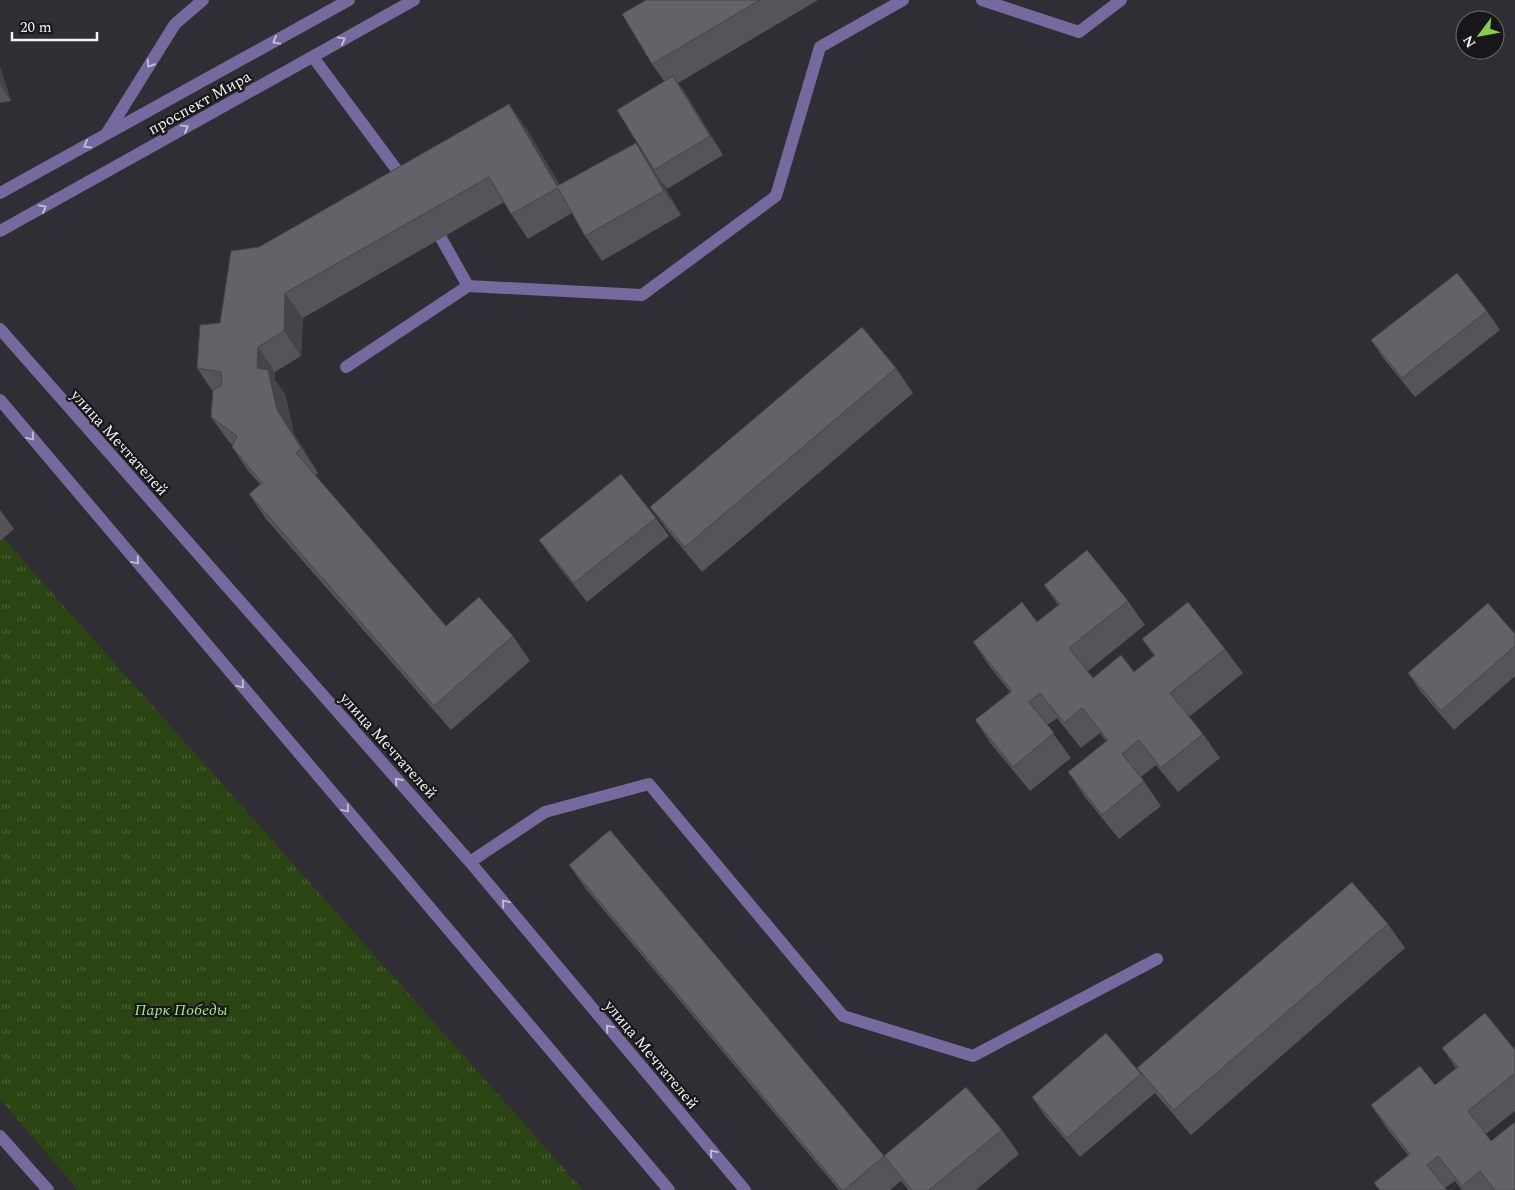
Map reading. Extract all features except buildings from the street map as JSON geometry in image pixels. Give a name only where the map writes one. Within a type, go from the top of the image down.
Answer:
[{"type":"street","points":[[106,134],[175,24],[203,0]]},
{"type":"street","name":"проспект Мира","points":[[0,192],[349,0]]},
{"type":"street","name":"проспект Мира","points":[[0,230],[414,0]]},
{"type":"street","points":[[346,367],[468,286],[642,295],[776,196],[820,47],[903,0]]},
{"type":"street","points":[[982,0],[1079,32],[1121,0]]},
{"type":"street","points":[[313,57],[414,192]]},
{"type":"street","points":[[441,238],[468,286]]},
{"type":"street","name":"улица Мечтателей","points":[[0,330],[470,862],[745,1190]]},
{"type":"street","points":[[0,400],[669,1190]]},
{"type":"street","points":[[470,862],[545,812],[649,784],[843,1016],[973,1056],[1157,959]]},
{"type":"street","points":[[0,1136],[48,1190]]},
{"type":"green space","name":"Парк Победы","points":[[0,534],[583,1190],[78,1190],[0,1099]]}]
